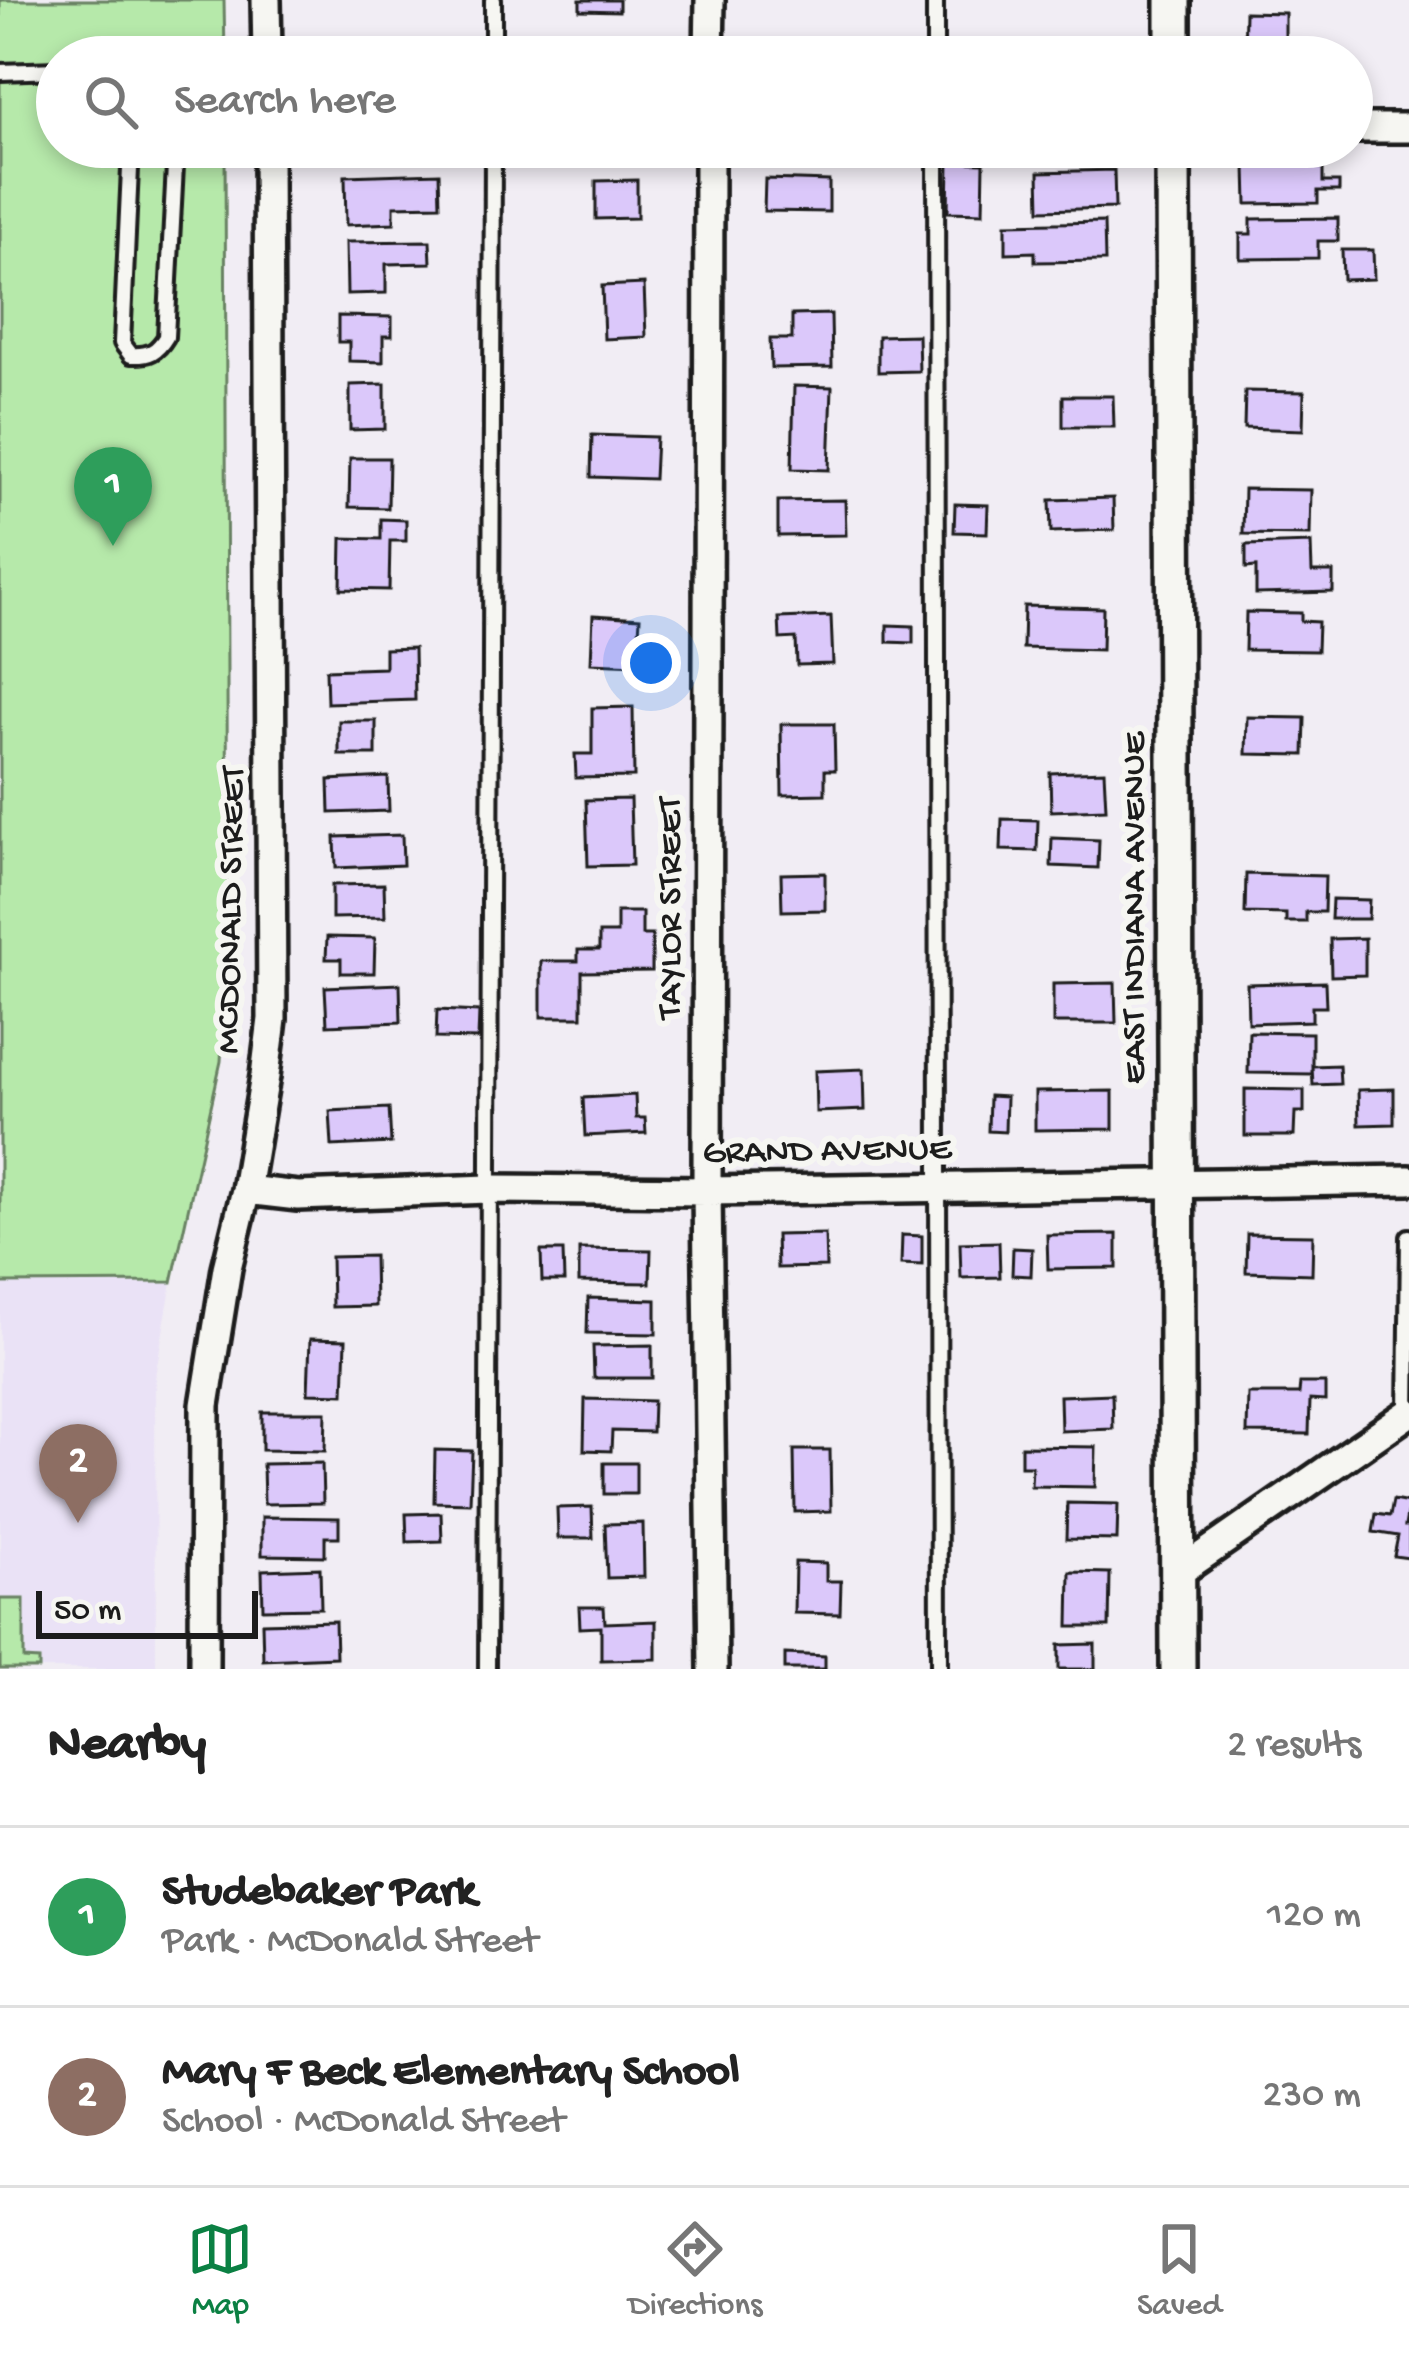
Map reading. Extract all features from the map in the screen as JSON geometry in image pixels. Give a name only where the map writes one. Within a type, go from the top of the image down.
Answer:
[{"type":"street","points":[[266,0],[267,36]]},
{"type":"street","points":[[710,0],[710,36]]},
{"type":"street","points":[[1173,0],[1173,36]]},
{"type":"street","points":[[1373,128],[1409,128]]},
{"type":"street","name":"MCDONALD STREET","points":[[204,1669],[205,1405],[266,1076],[273,979],[268,168]]},
{"type":"street","name":"TAYLOR STREET","points":[[709,168],[707,1191],[713,1669]]},
{"type":"street","name":"EAST INDIANA AVENUE","points":[[1174,168],[1178,1669]]},
{"type":"street","name":"GRAND AVENUE","points":[[246,1190],[298,1196],[489,1189],[707,1191],[1409,1180]]},
{"type":"street","points":[[1179,1572],[1408,1414]]},
{"type":"lane","points":[[493,0],[493,36]]},
{"type":"lane","points":[[934,0],[935,36]]},
{"type":"lane","points":[[0,72],[36,71]]},
{"type":"lane","points":[[130,168],[122,343],[131,355],[145,356],[159,350],[166,337],[175,168]]},
{"type":"lane","points":[[487,1669],[493,168]]},
{"type":"lane","points":[[936,168],[940,1669]]},
{"type":"lane","points":[[1408,1414],[1409,1237]]},
{"type":"shaded area","points":[[172,1282],[155,1376],[156,1669],[0,1669],[0,1283]]},
{"type":"green space","points":[[0,0],[224,0],[225,36],[36,36],[36,168],[225,168],[228,945],[221,1061],[172,1282],[0,1283]]},
{"type":"green space","points":[[0,1599],[24,1599],[24,1659],[39,1660],[39,1669],[0,1669]]},
{"type":"building","points":[[580,0],[619,0],[619,11],[580,10]]},
{"type":"building","points":[[1245,12],[1285,13],[1285,36],[1244,36]]},
{"type":"building","points":[[949,168],[984,168],[983,213],[948,212]]},
{"type":"building","points":[[1246,168],[1323,168],[1323,182],[1339,182],[1339,191],[1318,191],[1318,203],[1247,204]]},
{"type":"building","points":[[1114,170],[1115,208],[1040,210],[1039,172]]},
{"type":"building","points":[[439,173],[440,205],[394,206],[394,223],[346,225],[345,176]]},
{"type":"building","points":[[765,179],[829,181],[829,212],[764,211]]},
{"type":"building","points":[[637,180],[637,218],[596,219],[596,181]]},
{"type":"building","points":[[1338,218],[1338,241],[1318,241],[1318,258],[1240,259],[1240,234],[1251,234],[1251,219]]},
{"type":"building","points":[[1104,222],[1105,261],[1035,262],[1035,252],[1006,253],[1006,224]]},
{"type":"building","points":[[430,241],[431,263],[386,264],[386,293],[347,294],[346,242]]},
{"type":"building","points":[[1342,250],[1373,250],[1374,279],[1343,280]]},
{"type":"building","points":[[644,284],[646,337],[604,339],[602,286]]},
{"type":"building","points":[[831,314],[832,367],[771,368],[770,339],[792,339],[792,315]]},
{"type":"building","points":[[338,316],[392,317],[392,336],[383,336],[383,362],[349,361],[349,342],[338,342]]},
{"type":"building","points":[[918,335],[919,371],[878,372],[878,336]]},
{"type":"building","points":[[385,384],[385,429],[350,430],[350,385]]},
{"type":"building","points":[[794,386],[832,387],[829,470],[792,469]]},
{"type":"building","points":[[1245,391],[1304,392],[1303,430],[1244,428]]},
{"type":"building","points":[[1063,396],[1113,396],[1114,427],[1063,427]]},
{"type":"building","points":[[592,435],[656,437],[654,479],[591,477]]},
{"type":"building","points":[[350,458],[389,458],[388,508],[349,507]]},
{"type":"building","points":[[1244,489],[1311,490],[1310,535],[1243,534]]},
{"type":"building","points":[[1113,498],[1114,530],[1051,532],[1050,500]]},
{"type":"building","points":[[845,500],[846,535],[778,536],[778,501]]},
{"type":"building","points":[[955,504],[988,505],[987,533],[954,532]]},
{"type":"building","points":[[381,519],[406,520],[406,541],[390,541],[389,590],[341,589],[342,538],[381,539]]},
{"type":"building","points":[[1311,543],[1312,572],[1333,572],[1333,592],[1256,594],[1256,567],[1246,568],[1246,545]]},
{"type":"building","points":[[1024,606],[1103,608],[1102,650],[1023,648]]},
{"type":"building","points":[[1246,612],[1301,613],[1301,621],[1318,622],[1317,651],[1245,650]]},
{"type":"building","points":[[593,615],[640,618],[637,665],[591,663]]},
{"type":"building","points":[[831,616],[833,664],[797,665],[796,638],[780,639],[779,618]]},
{"type":"building","points":[[887,625],[913,626],[913,643],[887,642]]},
{"type":"building","points":[[414,648],[415,700],[327,703],[326,670],[385,668],[385,649]]},
{"type":"building","points":[[633,707],[634,777],[576,778],[575,754],[592,754],[592,708]]},
{"type":"building","points":[[1247,717],[1305,718],[1304,755],[1246,754]]},
{"type":"building","points":[[339,721],[376,721],[376,755],[339,755]]},
{"type":"building","points":[[781,724],[834,724],[835,770],[825,770],[825,794],[782,795]]},
{"type":"building","points":[[1104,771],[1106,809],[1051,811],[1050,773]]},
{"type":"building","points":[[388,777],[389,811],[330,813],[329,780]]},
{"type":"building","points":[[630,799],[632,865],[588,866],[586,800]]},
{"type":"building","points":[[1002,819],[1038,820],[1037,851],[1001,850]]},
{"type":"building","points":[[402,835],[403,865],[336,868],[335,837]]},
{"type":"building","points":[[1052,838],[1099,840],[1098,868],[1051,866]]},
{"type":"building","points":[[825,873],[825,910],[782,911],[781,874]]},
{"type":"building","points":[[1246,874],[1325,876],[1324,912],[1306,912],[1306,922],[1286,922],[1286,914],[1245,913]]},
{"type":"building","points":[[384,884],[385,917],[332,918],[332,885]]},
{"type":"building","points":[[1332,899],[1369,900],[1368,919],[1331,919]]},
{"type":"building","points":[[617,912],[642,912],[642,935],[652,935],[652,971],[582,972],[582,1017],[541,1017],[541,961],[578,961],[578,950],[599,950],[599,933],[617,933]]},
{"type":"building","points":[[327,937],[375,938],[374,973],[341,973],[341,959],[326,959]]},
{"type":"building","points":[[1365,938],[1365,975],[1331,976],[1330,939]]},
{"type":"building","points":[[1325,982],[1326,1007],[1312,1007],[1312,1021],[1248,1023],[1247,984]]},
{"type":"building","points":[[1115,983],[1116,1023],[1053,1023],[1053,984]]},
{"type":"building","points":[[400,984],[401,1022],[327,1025],[325,987]]},
{"type":"building","points":[[437,1010],[479,1012],[478,1039],[436,1038]]},
{"type":"building","points":[[1249,1032],[1312,1033],[1312,1074],[1248,1073]]},
{"type":"building","points":[[1339,1065],[1340,1084],[1313,1085],[1312,1066]]},
{"type":"building","points":[[864,1069],[865,1110],[816,1112],[815,1071]]},
{"type":"building","points":[[1245,1089],[1304,1090],[1304,1112],[1295,1112],[1294,1136],[1245,1136]]},
{"type":"building","points":[[1394,1089],[1394,1124],[1359,1125],[1358,1090]]},
{"type":"building","points":[[1113,1091],[1113,1129],[1035,1130],[1035,1092]]},
{"type":"building","points":[[635,1095],[636,1118],[645,1118],[646,1133],[585,1136],[583,1098]]},
{"type":"building","points":[[989,1096],[1006,1097],[1005,1132],[988,1131]]},
{"type":"building","points":[[389,1108],[391,1143],[332,1146],[330,1111]]},
{"type":"building","points":[[825,1234],[826,1267],[777,1268],[776,1235]]},
{"type":"building","points":[[1117,1234],[1117,1268],[1048,1269],[1047,1235]]},
{"type":"building","points":[[1247,1234],[1313,1235],[1312,1274],[1246,1272]]},
{"type":"building","points":[[902,1235],[922,1236],[922,1265],[901,1264]]},
{"type":"building","points":[[999,1242],[1000,1277],[961,1278],[960,1243]]},
{"type":"building","points":[[1013,1248],[1032,1249],[1031,1276],[1012,1275]]},
{"type":"building","points":[[579,1249],[651,1250],[650,1283],[579,1282]]},
{"type":"building","points":[[541,1251],[563,1251],[564,1281],[542,1281]]},
{"type":"building","points":[[374,1256],[375,1306],[332,1307],[331,1257]]},
{"type":"building","points":[[588,1298],[656,1300],[656,1334],[587,1333]]},
{"type":"building","points":[[310,1339],[346,1340],[344,1394],[308,1393]]},
{"type":"building","points":[[652,1345],[652,1378],[594,1378],[593,1346]]},
{"type":"building","points":[[1300,1383],[1325,1383],[1325,1401],[1310,1400],[1309,1434],[1247,1433],[1248,1394],[1299,1394]]},
{"type":"building","points":[[1112,1394],[1113,1429],[1061,1431],[1060,1396]]},
{"type":"building","points":[[585,1399],[653,1401],[652,1432],[612,1431],[611,1451],[584,1450]]},
{"type":"building","points":[[262,1412],[326,1412],[325,1451],[262,1450]]},
{"type":"building","points":[[1021,1446],[1096,1447],[1095,1487],[1031,1486],[1032,1466],[1021,1466]]},
{"type":"building","points":[[435,1450],[472,1451],[470,1503],[434,1502]]},
{"type":"building","points":[[794,1450],[830,1450],[831,1511],[795,1512]]},
{"type":"building","points":[[322,1463],[323,1503],[264,1504],[263,1464]]},
{"type":"building","points":[[604,1463],[636,1463],[636,1494],[604,1494]]},
{"type":"building","points":[[1393,1500],[1409,1503],[1405,1526],[1409,1526],[1409,1558],[1394,1556],[1398,1536],[1373,1532],[1376,1514],[1390,1516]]},
{"type":"building","points":[[1067,1503],[1118,1504],[1117,1540],[1066,1539]]},
{"type":"building","points":[[592,1507],[593,1538],[558,1538],[557,1508]]},
{"type":"building","points":[[441,1513],[442,1541],[407,1542],[406,1514]]},
{"type":"building","points":[[262,1517],[339,1518],[339,1537],[325,1537],[325,1556],[262,1555]]},
{"type":"building","points":[[643,1523],[644,1577],[607,1578],[605,1524]]},
{"type":"building","points":[[795,1562],[826,1563],[826,1581],[841,1581],[840,1614],[794,1613]]},
{"type":"building","points":[[320,1568],[321,1608],[263,1609],[262,1570]]},
{"type":"building","points":[[1070,1572],[1110,1573],[1109,1627],[1069,1627]]},
{"type":"building","points":[[579,1607],[604,1607],[605,1623],[656,1621],[656,1659],[601,1660],[601,1627],[580,1628]]},
{"type":"building","points":[[335,1621],[336,1657],[263,1660],[262,1623]]},
{"type":"building","points":[[1095,1644],[1095,1669],[1059,1669],[1059,1645]]},
{"type":"building","points":[[785,1654],[825,1656],[825,1669],[785,1669]]},
{"type":"place","name":"Studebaker Park","points":[[113,546]]},
{"type":"place","name":"Mary F Beck Elementary School","points":[[78,1523]]}]
